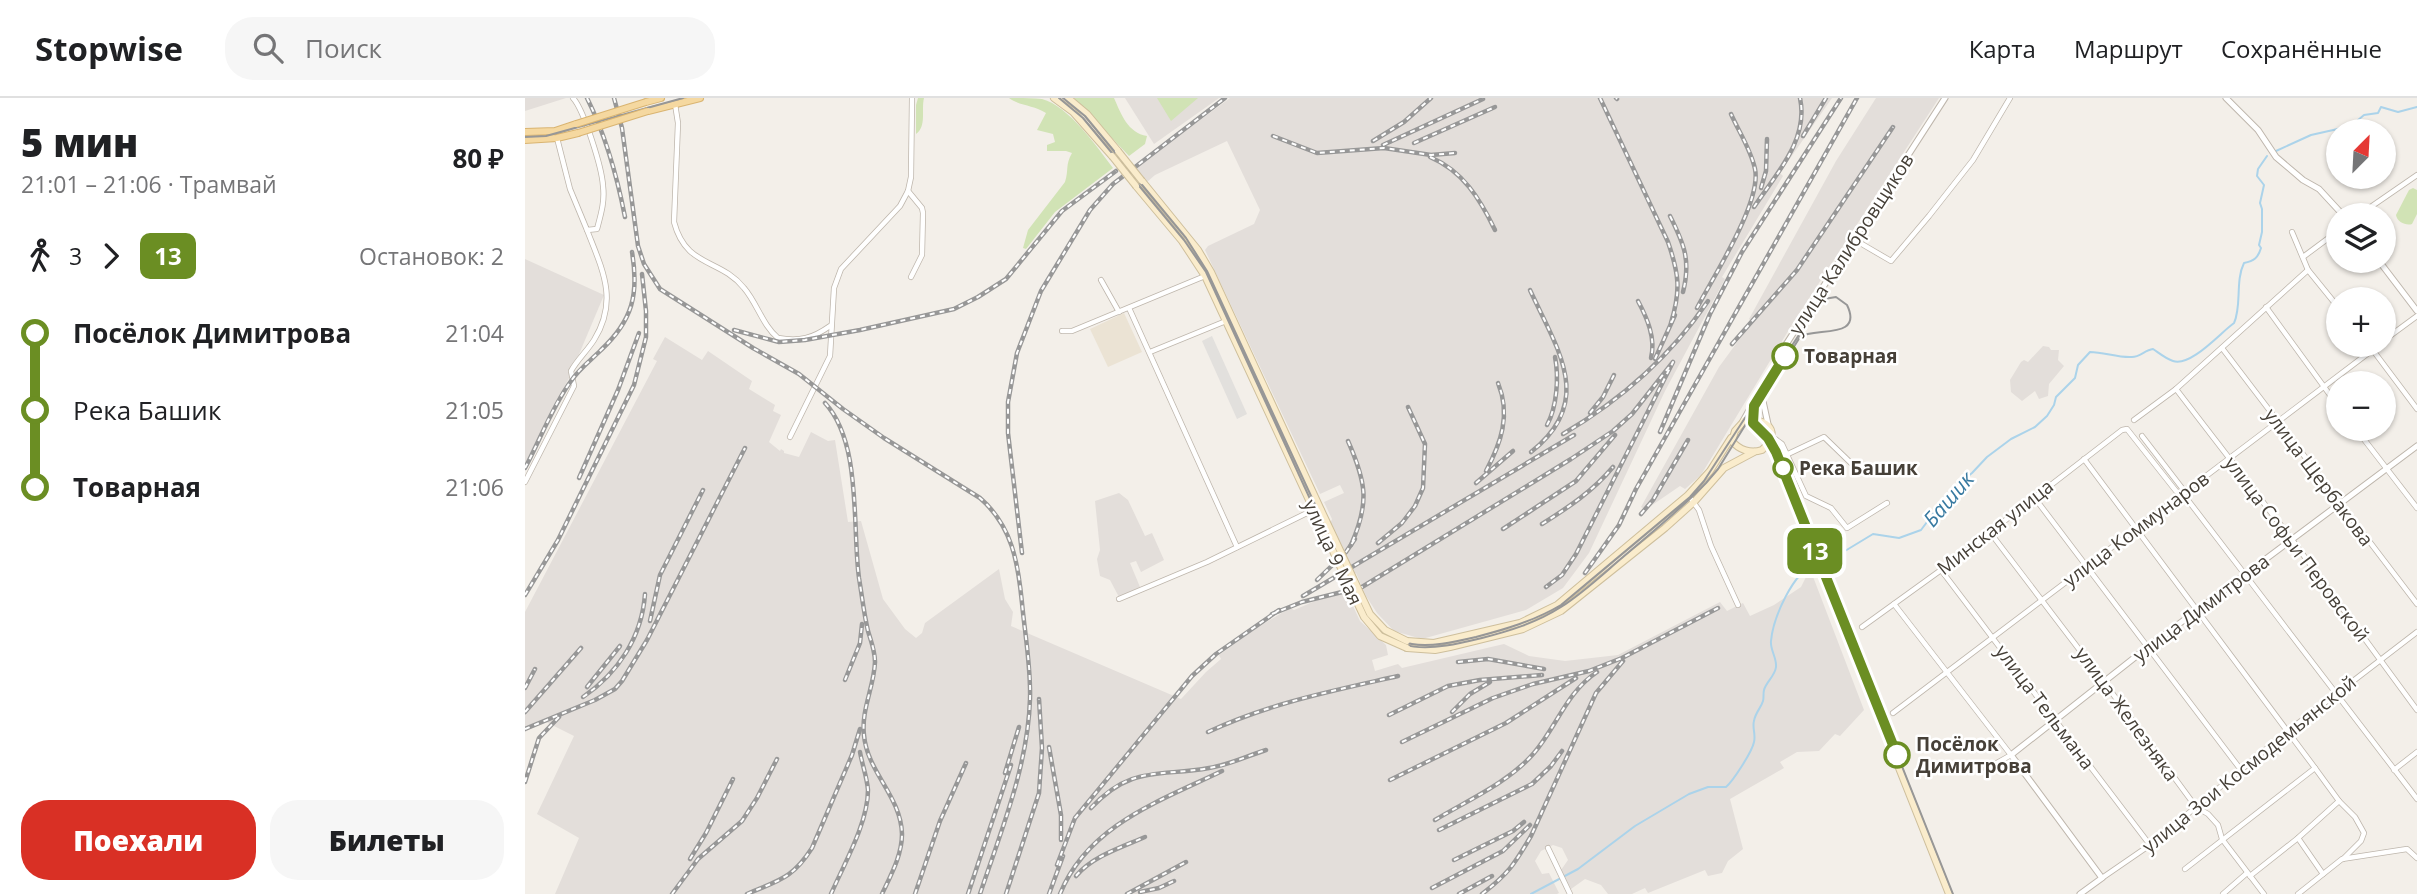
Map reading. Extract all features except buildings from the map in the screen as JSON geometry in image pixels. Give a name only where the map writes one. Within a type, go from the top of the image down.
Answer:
[{"type":"main road","points":[[525,132],[555,131],[661,98]]},
{"type":"main road","points":[[525,140],[557,138],[578,133],[700,98]]},
{"type":"main road","name":"улица 9 Мая","points":[[1054,98],[1073,112],[1115,154]]},
{"type":"main road","name":"улица 9 Мая","points":[[1068,98],[1087,114],[1182,241],[1230,319]]},
{"type":"main road","name":"улица 9 Мая","points":[[1139,184],[1198,250],[1314,512],[1370,614],[1385,630],[1407,644],[1434,643],[1520,622],[1541,614],[1571,594],[1688,495],[1710,471],[1731,438]]},
{"type":"main road","points":[[1775,459],[1738,447],[1731,438],[1743,421],[1755,420],[1768,424],[1775,459],[1949,894]]},
{"type":"main road","points":[[1407,644],[1435,650],[1514,632],[1545,620],[1576,600],[1665,528],[1694,502],[1724,468],[1756,452],[1771,439]]},
{"type":"street","points":[[573,98],[583,116],[603,184],[603,208],[597,229],[587,230]]},
{"type":"street","points":[[790,437],[830,356],[834,288],[841,269],[899,206],[908,191],[911,177],[912,98]]},
{"type":"street","name":"улица Калибровщиков","points":[[1743,421],[1785,346],[1945,98]]},
{"type":"street","points":[[1855,240],[1891,261],[1973,160],[2010,98]]},
{"type":"street","points":[[2226,98],[2258,130],[2276,157],[2303,180],[2319,189],[2332,203]]},
{"type":"street","points":[[675,104],[678,122],[674,222],[678,238],[693,255],[734,278],[744,287],[778,338],[818,336],[831,326]]},
{"type":"street","points":[[525,482],[574,386],[571,372],[595,339],[604,316],[608,292],[570,189],[557,138]]},
{"type":"street","points":[[2376,203],[2417,175]]},
{"type":"street","points":[[908,191],[923,213],[922,255],[911,277]]},
{"type":"street","points":[[2292,232],[2308,270],[2326,292]]},
{"type":"street","points":[[2303,257],[2326,240]]},
{"type":"street","points":[[2134,420],[2176,389],[2308,270]]},
{"type":"street","points":[[2388,273],[2417,311]]},
{"type":"street","points":[[1062,331],[1072,331],[1205,276]]},
{"type":"street","points":[[1101,280],[1119,312]]},
{"type":"street","points":[[2266,307],[2326,391]]},
{"type":"street","points":[[1129,308],[1237,547]]},
{"type":"street","points":[[2396,331],[2417,316]]},
{"type":"street","points":[[1150,352],[1230,319]]},
{"type":"street","name":"улица Щербакова","points":[[2222,348],[2417,604]]},
{"type":"street","name":"улица Коммунаров","points":[[1893,713],[2086,565],[2184,495],[2359,357]]},
{"type":"street","points":[[2378,357],[2417,409]]},
{"type":"street","name":"улица Софьи Перовской","points":[[2176,389],[2293,541],[2417,710]]},
{"type":"street","points":[[1761,392],[1768,424]]},
{"type":"street","name":"Минская улица","points":[[1862,627],[1941,570],[2122,430],[2127,429],[2147,448]]},
{"type":"street","points":[[1788,454],[1824,436],[1853,465]]},
{"type":"street","points":[[2142,436],[2176,491],[2184,495],[2417,799]]},
{"type":"street","points":[[1771,439],[1777,439],[1788,454],[1806,496],[1831,508],[1847,528],[1887,503]]},
{"type":"street","points":[[2365,441],[2417,508]]},
{"type":"street","name":"улица Димитрова","points":[[1986,769],[2011,755],[2148,647],[2417,446]]},
{"type":"street","points":[[2084,459],[2339,801],[2355,817],[2364,833],[2361,841],[2342,859],[2298,894]]},
{"type":"street","points":[[1688,495],[1694,502],[1738,605]]},
{"type":"street","points":[[2034,497],[2241,770]]},
{"type":"street","points":[[1119,599],[1314,512]]},
{"type":"street","name":"улица Железняка","points":[[1989,531],[2196,807],[2213,819],[2221,831],[2222,839],[2264,894]]},
{"type":"street","name":"улица Тельмана","points":[[1941,570],[2150,845]]},
{"type":"street","points":[[1894,604],[2102,878]]},
{"type":"street","name":"улица Зои Космодемьянской","points":[[2080,894],[2150,845],[2288,731],[2417,632]]},
{"type":"street","points":[[2395,770],[2417,752]]},
{"type":"street","points":[[2185,869],[2315,768]]},
{"type":"street","points":[[2223,894],[2298,838],[2339,801]]},
{"type":"street","points":[[2298,838],[2323,874]]},
{"type":"street","points":[[1548,848],[1570,894]]},
{"type":"street","points":[[2342,859],[2407,849],[2417,858]]},
{"type":"shaded area","points":[[525,98],[566,98],[525,111]]},
{"type":"shaded area","points":[[1125,98],[1219,98],[1154,144]]},
{"type":"shaded area","points":[[1230,98],[1832,98],[1780,173],[1783,176],[1722,277],[1725,279],[1665,391],[1589,553],[1563,588],[1526,610],[1422,639],[1394,631],[1377,613],[1356,573],[1344,580],[1322,526],[1329,527],[1332,519],[1324,502],[1344,493],[1340,485],[1320,494],[1205,250],[1208,246],[1254,224],[1260,210],[1227,141],[1155,175],[1147,182],[1135,168]]},
{"type":"shaded area","points":[[1876,98],[1939,98],[1793,323],[1701,475],[1685,489],[1680,486],[1645,510],[1641,507],[1719,367],[1752,322],[1749,319],[1836,161]]},
{"type":"shaded area","points":[[525,259],[604,295],[569,378],[525,463]]},
{"type":"shaded area","points":[[1124,313],[1142,352],[1108,367],[1090,329]]},
{"type":"shaded area","points":[[1212,336],[1247,414],[1237,419],[1202,341]]},
{"type":"shaded area","points":[[665,337],[702,360],[708,351],[752,381],[749,389],[775,405],[773,411],[781,415],[769,442],[780,451],[781,449],[784,453],[799,457],[811,432],[828,441],[835,440],[848,522],[861,521],[883,599],[905,629],[916,638],[922,633],[925,623],[999,569],[1005,599],[1013,612],[1011,626],[1181,699],[1221,659],[1219,655],[1255,629],[1290,608],[1294,610],[1334,593],[1339,595],[1346,591],[1360,621],[1386,645],[1388,655],[1372,660],[1375,671],[1398,664],[1402,668],[1504,644],[1529,656],[1565,661],[1618,655],[1720,602],[1727,611],[1743,603],[1750,616],[1774,605],[1801,587],[1806,577],[1812,574],[1864,710],[1840,736],[1835,734],[1819,751],[1797,752],[1780,762],[1784,768],[1730,799],[1743,849],[1728,861],[1722,873],[1708,876],[1705,870],[1648,893],[1645,888],[1632,894],[1608,894],[1601,885],[1585,879],[1571,889],[1561,870],[1568,860],[1562,848],[1553,845],[1541,851],[1535,861],[1542,874],[1549,873],[1559,893],[1557,894],[555,894],[579,838],[537,814],[574,736],[544,721],[525,732],[525,612],[657,361],[653,359]]},
{"type":"shaded area","points":[[2043,346],[2059,350],[2058,360],[2064,366],[2049,384],[2048,396],[2039,399],[2035,391],[2022,401],[2011,392],[2010,380],[2021,362],[2028,362]]},
{"type":"shaded area","points":[[1119,493],[1128,500],[1145,536],[1152,533],[1164,560],[1141,572],[1136,561],[1130,563],[1140,587],[1119,597],[1110,580],[1100,576],[1095,501]]},
{"type":"green space","points":[[918,98],[924,98],[923,118],[916,134],[916,105]]},
{"type":"green space","points":[[1009,98],[1042,99],[1052,103],[1082,128],[1113,168],[1055,212],[1026,249],[1023,248],[1028,230],[1065,182],[1072,153],[1047,151],[1047,145],[1055,142],[1053,134],[1037,130],[1046,113]]},
{"type":"green space","points":[[1074,98],[1114,98],[1130,127],[1147,136],[1145,144],[1129,156]]},
{"type":"green space","points":[[1157,98],[1198,98],[1171,121]]},
{"type":"green space","points":[[2409,190],[2417,190],[2417,214],[2412,224],[2400,221],[2396,215]]},
{"type":"waterway","name":"Башик","points":[[2276,151],[2311,135],[2351,126],[2364,115],[2378,113],[2381,107],[2398,112],[2417,107]]},
{"type":"waterway","name":"Башик","points":[[1820,562],[1835,557],[1873,534],[1899,538],[1921,530],[1951,490],[1987,457],[2011,439],[2035,427],[2047,416],[2056,397],[2075,378],[2078,365],[2090,352],[2132,357],[2153,349],[2170,360],[2180,362],[2197,354],[2234,323],[2238,309],[2241,270],[2244,263],[2257,257],[2261,248],[2260,203],[2264,185],[2257,176],[2258,169],[2267,156]]},
{"type":"waterway","name":"Башик","points":[[1531,894],[1578,869],[1635,826],[1689,794],[1708,787],[1726,787],[1729,784],[1753,747],[1755,718],[1763,701],[1765,687],[1775,670],[1771,641],[1780,609],[1799,576],[1815,564]]},
{"type":"tram line","points":[[525,137],[546,136],[683,98]]},
{"type":"tram line","points":[[1059,98],[1083,118],[1184,240],[1206,272],[1360,608],[1385,636],[1399,643],[1430,647],[1482,638],[1532,622],[1569,602],[1686,503],[1706,483],[1718,469],[1800,337],[1843,328],[1849,323],[1847,305],[1836,297],[1824,299],[1704,481],[1690,497],[1561,605],[1520,624],[1459,641],[1426,645],[1398,640],[1373,622],[1362,606],[1207,271],[1186,238],[1085,116],[1063,98]]},
{"type":"tram line","name":"13","points":[[1785,356],[1754,406],[1753,423],[1768,438],[1776,452],[1897,755]]},
{"type":"tram line","points":[[1753,408],[1754,423],[1776,451],[1953,894]]},
{"type":"railway","points":[[587,98],[610,156],[625,217]]},
{"type":"railway","points":[[614,98],[622,128],[638,246],[644,264],[660,289],[799,374],[884,438],[980,498],[1000,520],[1006,533],[1015,559],[1020,588],[1029,663],[1030,699],[1019,774],[980,894]]},
{"type":"railway","points":[[1022,553],[1008,433],[1008,402],[1017,353],[1041,291],[1090,210],[1113,184],[1225,98]]},
{"type":"railway","points":[[1373,141],[1404,122],[1431,98]]},
{"type":"railway","points":[[1600,98],[1672,253],[1677,291],[1671,323]]},
{"type":"railway","points":[[1754,207],[1781,169],[1795,142],[1802,113],[1800,98]]},
{"type":"railway","points":[[1803,136],[1826,98]]},
{"type":"railway","points":[[1660,432],[1710,314],[1742,252],[1841,98]]},
{"type":"railway","points":[[1585,573],[1619,525],[1636,489],[1857,98]]},
{"type":"railway","points":[[1383,145],[1483,99]]},
{"type":"railway","points":[[1414,143],[1495,107]]},
{"type":"railway","points":[[1697,308],[1744,219],[1755,183],[1753,162],[1731,114]]},
{"type":"railway","points":[[1732,344],[1797,270],[1893,127]]},
{"type":"railway","points":[[1273,136],[1317,153],[1384,148],[1431,155],[1455,153]]},
{"type":"railway","points":[[1761,188],[1766,171],[1767,139]]},
{"type":"railway","points":[[1430,157],[1461,178],[1483,207],[1495,230]]},
{"type":"railway","points":[[734,330],[779,342],[805,340],[954,309],[1006,279],[1062,211],[1116,171]]},
{"type":"railway","points":[[1670,216],[1685,252],[1683,292]]},
{"type":"railway","points":[[525,468],[564,391],[612,339],[627,317],[634,294],[632,252]]},
{"type":"railway","points":[[525,595],[558,540],[634,385],[646,337],[642,274]]},
{"type":"railway","points":[[1530,290],[1559,354],[1565,374],[1566,394],[1562,413],[1551,433],[1531,452]]},
{"type":"railway","points":[[1638,301],[1651,336],[1651,358]]},
{"type":"railway","points":[[1563,434],[1605,407],[1643,376],[1677,341],[1708,301]]},
{"type":"railway","points":[[1655,359],[1675,315]]},
{"type":"railway","points":[[579,478],[618,390],[639,333]]},
{"type":"railway","points":[[1547,425],[1556,392],[1555,357]]},
{"type":"railway","points":[[1272,614],[1302,602],[1362,587],[1571,459],[1613,431],[1632,414],[1673,362],[1576,554],[1562,575],[1546,587]]},
{"type":"railway","points":[[1590,413],[1603,397],[1614,375]]},
{"type":"railway","points":[[1486,471],[1500,439],[1504,418],[1498,383]]},
{"type":"railway","points":[[825,403],[837,420],[850,463],[859,578],[875,658],[864,717],[866,748],[896,808],[902,834],[898,857],[882,894]]},
{"type":"railway","points":[[1378,543],[1402,523],[1415,506],[1423,488],[1425,444],[1408,407]]},
{"type":"railway","points":[[1303,596],[1574,435]]},
{"type":"railway","points":[[1503,529],[1576,481],[1615,435]]},
{"type":"railway","points":[[1641,514],[1653,500],[1688,440]]},
{"type":"railway","points":[[1348,441],[1359,468],[1363,492],[1361,516],[1351,545]]},
{"type":"railway","points":[[525,729],[595,700],[615,689],[622,681],[647,640],[745,448]]},
{"type":"railway","points":[[1476,483],[1513,451]]},
{"type":"railway","points":[[1542,524],[1580,498],[1613,467]]},
{"type":"railway","points":[[650,621],[660,575],[703,490]]},
{"type":"railway","points":[[1317,580],[1346,552],[1355,539]]},
{"type":"railway","points":[[583,697],[607,677],[626,653],[639,625],[645,594]]},
{"type":"railway","points":[[1402,742],[1493,698],[1533,684],[1589,671],[1622,658],[1718,608]]},
{"type":"railway","points":[[1057,865],[1075,818],[1192,676],[1216,654],[1279,610]]},
{"type":"railway","points":[[845,680],[860,643],[862,624]]},
{"type":"railway","points":[[587,687],[620,646]]},
{"type":"railway","points":[[525,712],[581,648]]},
{"type":"railway","points":[[1458,662],[1488,659],[1544,669]]},
{"type":"railway","points":[[1482,894],[1504,875],[1525,846],[1596,693],[1623,661]]},
{"type":"railway","points":[[525,688],[535,669]]},
{"type":"railway","points":[[1435,820],[1500,782],[1524,764],[1542,743],[1577,690],[1597,672]]},
{"type":"railway","points":[[1389,715],[1448,686],[1480,680],[1542,675]]},
{"type":"railway","points":[[1208,732],[1278,705],[1398,676]]},
{"type":"railway","points":[[1390,780],[1506,723],[1576,678]]},
{"type":"railway","points":[[1452,712],[1470,694],[1490,682]]},
{"type":"railway","points":[[1006,894],[1039,793],[1042,748],[1039,699]]},
{"type":"railway","points":[[525,782],[539,738],[559,717]]},
{"type":"railway","points":[[1005,773],[1019,727]]},
{"type":"railway","points":[[747,894],[791,872],[812,848],[852,755],[860,729]]},
{"type":"railway","points":[[1049,747],[1061,815],[1061,840]]},
{"type":"railway","points":[[1091,808],[1119,785],[1133,779],[1216,767],[1266,750]]},
{"type":"railway","points":[[1439,830],[1532,784],[1562,751]]},
{"type":"railway","points":[[831,894],[854,843],[867,803],[868,790],[860,752]]},
{"type":"railway","points":[[672,894],[698,859],[742,821],[777,759]]},
{"type":"railway","points":[[915,894],[940,821],[966,763]]},
{"type":"railway","points":[[968,894],[1011,765]]},
{"type":"railway","points":[[1060,894],[1072,870],[1088,850],[1107,833],[1151,805],[1222,771]]},
{"type":"railway","points":[[690,859],[733,779]]},
{"type":"railway","points":[[1454,860],[1513,831],[1524,822]]},
{"type":"railway","points":[[1432,888],[1503,851],[1530,825]]},
{"type":"railway","points":[[1076,876],[1099,858],[1145,837]]},
{"type":"railway","points":[[1049,894],[1063,856]]},
{"type":"railway","points":[[1127,894],[1186,862]]},
{"type":"railway","points":[[1459,894],[1492,876]]},
{"type":"railway","points":[[1140,892],[1174,881]]},
{"type":"place","name":"Товарная","points":[[1785,356]]},
{"type":"place","name":"Река Башик","points":[[1783,468]]},
{"type":"place","name":"Посёлок Димитрова","points":[[1897,755]]}]
